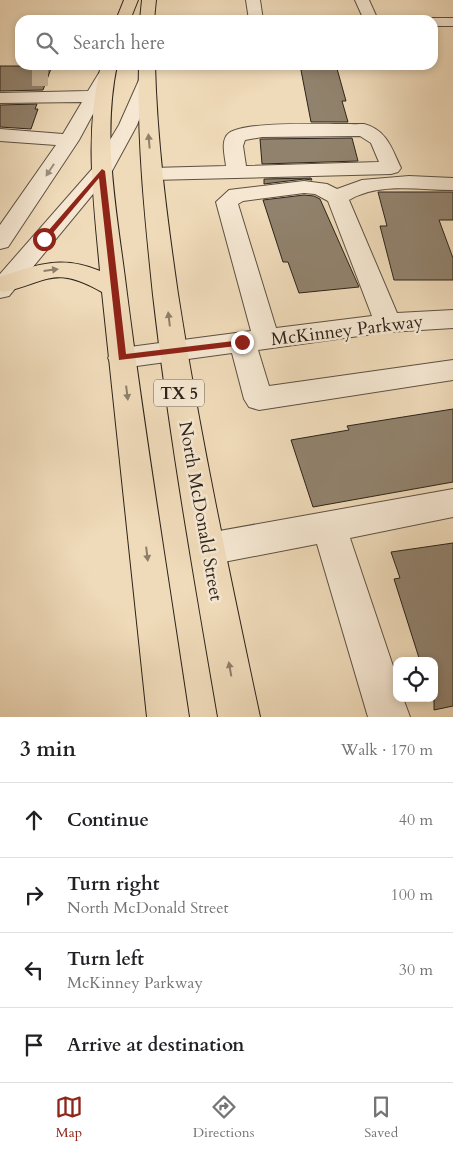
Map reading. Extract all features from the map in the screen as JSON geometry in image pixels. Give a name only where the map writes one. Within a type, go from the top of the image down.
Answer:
[{"type":"main road","points":[[125,15],[131,0]]},
{"type":"main road","points":[[148,15],[149,0]]},
{"type":"main road","name":"TX 5","points":[[107,71],[102,108],[102,171],[122,358],[168,717]]},
{"type":"main road","name":"North McDonald Street","points":[[147,72],[152,174],[173,352],[239,717]]},
{"type":"main road","points":[[2,287],[39,272],[65,269],[84,272],[114,288]]},
{"type":"street","points":[[253,0],[255,15]]},
{"type":"street","points":[[362,0],[369,15]]},
{"type":"street","points":[[438,22],[453,22]]},
{"type":"street","points":[[0,242],[38,189],[69,140],[90,86],[107,71]]},
{"type":"street","points":[[2,287],[102,171],[128,125],[147,72]]},
{"type":"street","points":[[0,98],[90,86]]},
{"type":"street","points":[[152,174],[237,171],[340,171],[391,168],[379,140],[364,130],[262,131],[245,133],[236,137],[233,146],[237,171]]},
{"type":"street","points":[[0,135],[69,140]]},
{"type":"street","points":[[337,198],[353,188],[374,184],[453,184]]},
{"type":"street","points":[[388,323],[337,198],[320,188],[304,186],[237,195],[227,202],[254,341],[259,399],[453,370]]},
{"type":"street","name":"McKinney Parkway","points":[[122,358],[388,323],[451,322]]},
{"type":"street","points":[[208,549],[453,503]]},
{"type":"street","points":[[329,526],[388,717]]},
{"type":"building","points":[[0,66],[15,66],[15,70],[50,70],[43,90],[0,91]]},
{"type":"building","points":[[301,70],[337,70],[346,101],[342,101],[348,122],[311,122]]},
{"type":"building","points":[[37,104],[35,109],[38,109],[31,129],[0,127],[0,105]]},
{"type":"building","points":[[352,138],[358,161],[262,164],[260,139]]},
{"type":"building","points":[[311,178],[312,180],[304,179],[264,184],[264,179]]},
{"type":"building","points":[[378,192],[453,192],[453,220],[439,220],[453,258],[453,280],[394,280],[380,226],[387,226]]},
{"type":"building","points":[[304,195],[320,199],[359,287],[299,293],[288,262],[283,262],[263,200]]},
{"type":"building","points":[[453,409],[453,482],[313,507],[291,440],[349,430],[347,426]]},
{"type":"building","points":[[453,543],[453,706],[434,710],[434,702],[438,702],[438,657],[419,657],[394,579],[400,578],[391,552]]},
{"type":"tunnel","points":[[32,78],[50,78]]},
{"type":"route","points":[[44,239],[102,171],[122,358],[242,342]]}]
